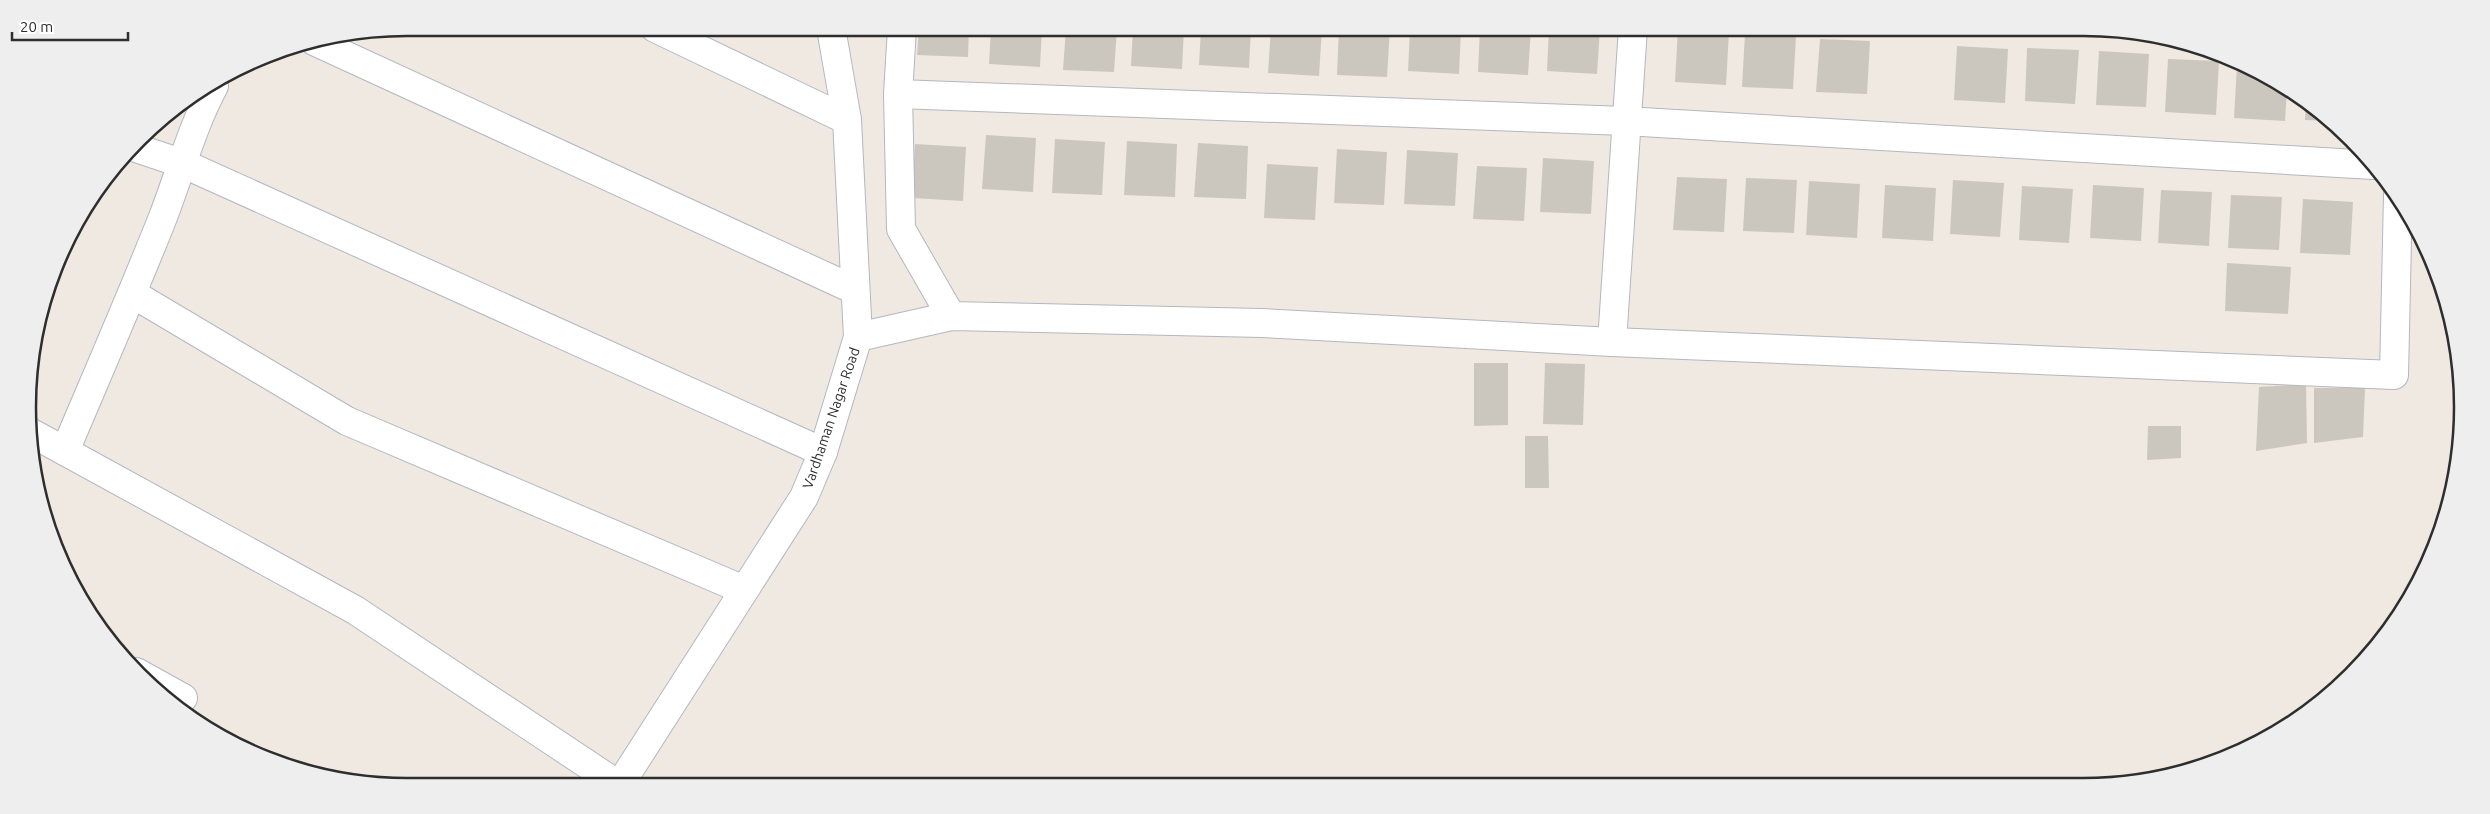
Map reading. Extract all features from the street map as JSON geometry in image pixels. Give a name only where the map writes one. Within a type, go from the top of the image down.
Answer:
[{"type":"street","points":[[672,36],[847,120]]},
{"type":"street","name":"Vardhaman Nagar Road","points":[[625,778],[804,497],[822,452],[858,337],[847,120],[831,36]]},
{"type":"street","points":[[902,36],[898,94],[901,229],[951,316]]},
{"type":"street","points":[[1612,342],[1625,122],[1632,36]]},
{"type":"street","points":[[324,46],[855,290]]},
{"type":"street","points":[[65,451],[133,294],[184,164],[203,106],[210,94]]},
{"type":"street","points":[[898,94],[1625,122],[2363,164]]},
{"type":"street","points":[[141,150],[184,164],[822,452]]},
{"type":"street","points":[[858,337],[951,316],[1262,323],[1612,342],[2394,375],[2398,212]]},
{"type":"street","points":[[133,294],[347,421],[744,590]]},
{"type":"street","points":[[37,436],[356,610],[608,778]]},
{"type":"street","points":[[166,689],[183,698]]},
{"type":"building","points":[[918,36],[969,36],[968,57],[917,55]]},
{"type":"building","points":[[991,36],[1042,36],[1040,67],[989,64]]},
{"type":"building","points":[[1065,36],[1116,36],[1114,72],[1063,70]]},
{"type":"building","points":[[1133,36],[1184,36],[1182,69],[1131,66]]},
{"type":"building","points":[[1201,36],[1251,36],[1249,68],[1199,65]]},
{"type":"building","points":[[1270,36],[1322,36],[1319,76],[1268,73]]},
{"type":"building","points":[[1339,36],[1390,36],[1387,77],[1337,75]]},
{"type":"building","points":[[1410,36],[1461,36],[1459,74],[1408,71]]},
{"type":"building","points":[[1480,36],[1530,36],[1528,75],[1478,72]]},
{"type":"building","points":[[1549,36],[1599,36],[1597,74],[1547,71]]},
{"type":"building","points":[[1678,36],[1729,36],[1726,85],[1675,82]]},
{"type":"building","points":[[1745,36],[1796,36],[1793,89],[1742,87]]},
{"type":"building","points":[[1820,39],[1870,41],[1867,94],[1816,92]]},
{"type":"building","points":[[1957,46],[2008,49],[2005,103],[1954,100]]},
{"type":"building","points":[[2027,48],[2079,50],[2075,104],[2025,101]]},
{"type":"building","points":[[2099,51],[2149,54],[2146,107],[2096,105]]},
{"type":"building","points":[[2168,59],[2219,62],[2216,115],[2165,112]]},
{"type":"building","points":[[2237,69],[2286,97],[2285,121],[2234,118]]},
{"type":"building","points":[[2305,111],[2318,121],[2305,120]]},
{"type":"building","points":[[986,135],[1036,138],[1033,192],[982,189]]},
{"type":"building","points":[[1055,139],[1105,142],[1102,195],[1052,193]]},
{"type":"building","points":[[1127,141],[1177,144],[1175,197],[1124,195]]},
{"type":"building","points":[[1198,143],[1248,146],[1246,199],[1194,197]]},
{"type":"building","points":[[915,144],[966,147],[963,201],[912,198]]},
{"type":"building","points":[[1337,149],[1387,152],[1384,205],[1334,203]]},
{"type":"building","points":[[1407,150],[1458,153],[1455,206],[1404,204]]},
{"type":"building","points":[[1543,158],[1594,161],[1591,214],[1540,212]]},
{"type":"building","points":[[1267,164],[1318,167],[1315,220],[1264,218]]},
{"type":"building","points":[[1477,166],[1527,168],[1524,221],[1473,219]]},
{"type":"building","points":[[1677,177],[1727,179],[1724,232],[1673,230]]},
{"type":"building","points":[[1746,178],[1797,180],[1794,233],[1743,231]]},
{"type":"building","points":[[1953,180],[2004,183],[2000,237],[1950,234]]},
{"type":"building","points":[[1809,181],[1860,184],[1857,238],[1806,235]]},
{"type":"building","points":[[1885,185],[1936,188],[1933,241],[1882,238]]},
{"type":"building","points":[[2093,185],[2144,188],[2141,241],[2090,238]]},
{"type":"building","points":[[2022,186],[2073,189],[2069,243],[2019,240]]},
{"type":"building","points":[[2161,190],[2212,192],[2209,246],[2158,243]]},
{"type":"building","points":[[2231,195],[2282,197],[2279,250],[2228,248]]},
{"type":"building","points":[[2303,199],[2353,202],[2350,255],[2300,253]]},
{"type":"building","points":[[2227,263],[2291,267],[2288,314],[2225,311]]},
{"type":"building","points":[[1474,363],[1508,363],[1508,425],[1474,426]]},
{"type":"building","points":[[1545,363],[1585,364],[1583,425],[1543,424]]},
{"type":"building","points":[[2306,384],[2307,443],[2256,451],[2259,387]]},
{"type":"building","points":[[2314,388],[2365,388],[2363,437],[2314,443]]},
{"type":"building","points":[[2148,426],[2181,426],[2181,458],[2147,460]]},
{"type":"building","points":[[1525,436],[1548,436],[1549,488],[1525,488]]}]
